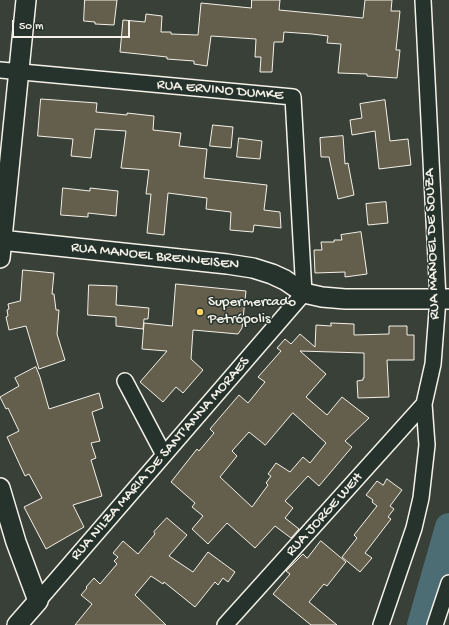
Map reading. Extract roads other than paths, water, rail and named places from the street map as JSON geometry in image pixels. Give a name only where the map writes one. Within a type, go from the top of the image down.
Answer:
[{"type":"street","points":[[1,246],[9,71],[26,0]]},
{"type":"street","name":"RUA MANOEL DE SOUZA","points":[[381,625],[414,528],[421,498],[427,445],[424,404],[433,364],[443,299],[422,0]]},
{"type":"street","name":"RUA ERVINO DUMKE","points":[[9,71],[293,97],[304,293]]},
{"type":"street","name":"RUA MANOEL BRENNEISEN","points":[[1,246],[227,264],[253,268],[285,280],[304,293]]},
{"type":"street","points":[[304,293],[322,297],[345,299],[443,299]]},
{"type":"street","name":"RUA NILZA MARIA DE SANT'ANNA MORAES","points":[[17,625],[304,293]]},
{"type":"street","points":[[126,381],[164,455]]},
{"type":"street","name":"RUA JORGE WEH","points":[[225,625],[424,404]]},
{"type":"street","points":[[0,488],[16,542],[38,601]]},
{"type":"street","points":[[435,625],[449,583]]},
{"type":"waterway","points":[[421,625],[449,527]]},
{"type":"place","name":"Supermercado Petrópolis","points":[[200,312]]}]
